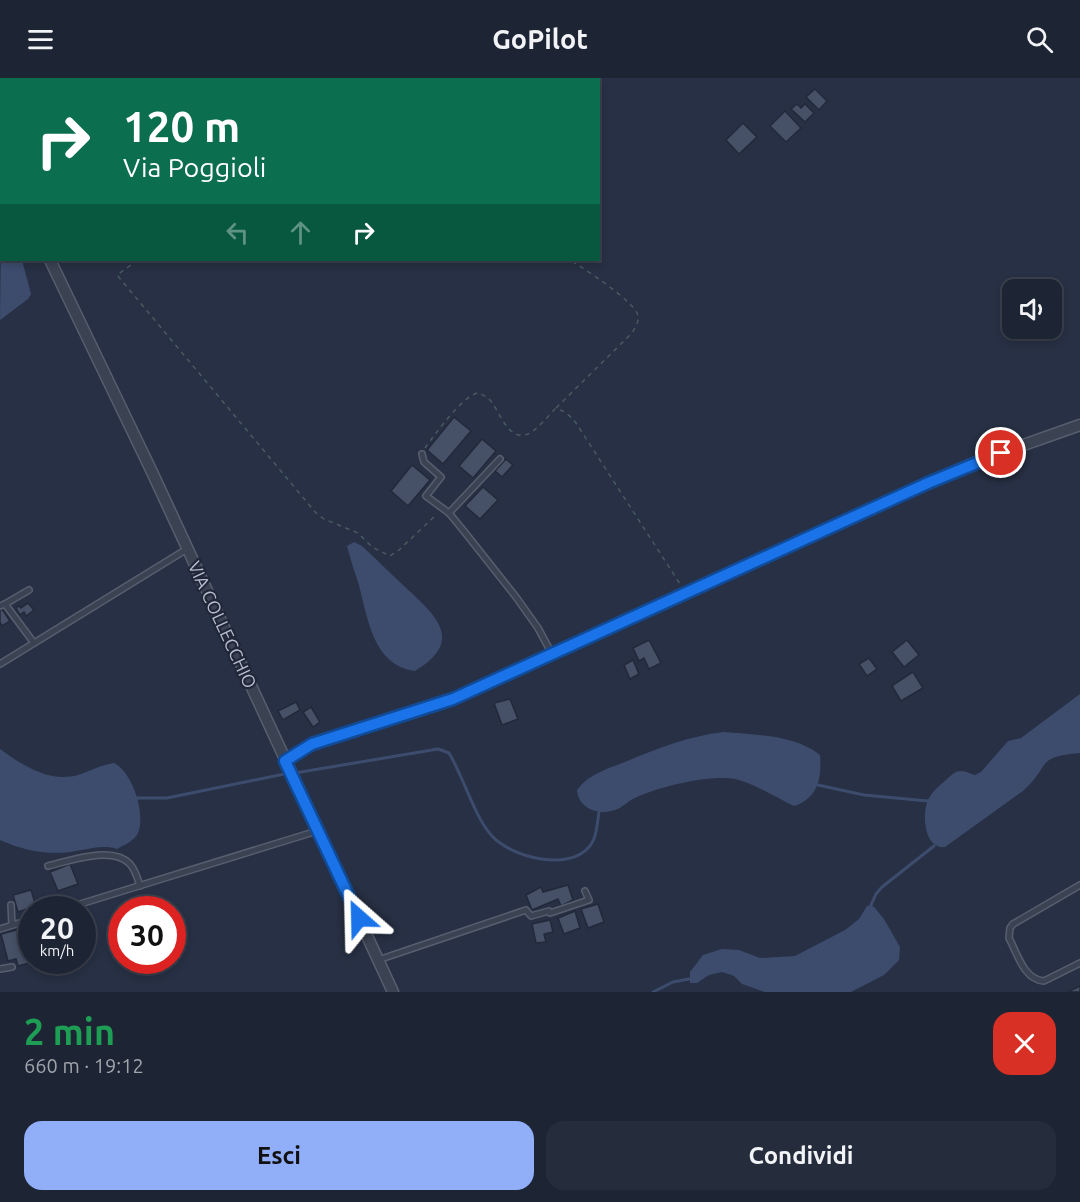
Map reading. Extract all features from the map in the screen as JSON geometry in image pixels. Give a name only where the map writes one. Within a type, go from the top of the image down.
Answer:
[{"type":"street","name":"VIA COLLECCHIO","points":[[50,261],[393,992]]},
{"type":"street","points":[[285,761],[312,744],[453,699],[981,460],[1080,425]]},
{"type":"lane","points":[[422,454],[424,462],[441,477],[426,496],[449,513],[516,597],[538,628],[552,654]]},
{"type":"lane","points":[[449,513],[500,459]]},
{"type":"lane","points":[[0,663],[187,549]]},
{"type":"lane","points":[[29,590],[2,605],[34,643]]},
{"type":"lane","points":[[96,899],[318,831]]},
{"type":"lane","points":[[48,866],[91,856],[118,856],[132,866],[140,886]]},
{"type":"lane","points":[[1080,885],[1013,924],[1009,938],[1024,968],[1039,981],[1044,981],[1080,963]]},
{"type":"lane","points":[[378,960],[526,910],[531,915],[549,911],[550,913],[589,900],[585,891]]},
{"type":"lane","points":[[11,905],[12,925]]},
{"type":"lane","points":[[0,929],[18,923]]},
{"type":"lane","points":[[0,969],[12,967]]},
{"type":"path","points":[[137,261],[117,276],[222,403],[324,519],[358,533],[372,547],[390,556],[443,509]]},
{"type":"path","points":[[422,454],[468,396],[477,393],[490,400],[510,430],[519,435],[529,434],[632,333],[637,325],[638,315],[634,308],[571,261]]},
{"type":"path","points":[[555,409],[567,412],[576,423],[678,583],[689,592]]},
{"type":"water","points":[[1,261],[22,261],[31,294],[28,299],[0,320]]},
{"type":"water","points":[[354,542],[362,546],[425,606],[440,627],[442,638],[439,649],[431,660],[415,671],[401,667],[389,659],[374,637],[347,546]]},
{"type":"water","points":[[1080,694],[1080,753],[1049,760],[1023,791],[945,847],[933,843],[926,829],[925,812],[929,798],[937,788],[957,772],[963,771],[975,775],[981,772],[1008,741],[1021,738]]},
{"type":"water","points":[[724,732],[762,735],[799,743],[810,748],[820,755],[817,786],[808,798],[794,806],[743,781],[724,778],[684,782],[656,790],[609,812],[590,809],[581,802],[578,796],[577,790],[582,784],[605,770],[674,743]]},
{"type":"water","points":[[0,749],[36,771],[57,777],[78,775],[114,763],[127,776],[136,796],[140,817],[137,835],[117,849],[100,847],[61,853],[34,851],[0,840]]},
{"type":"water","points":[[871,905],[884,919],[900,947],[899,960],[884,975],[851,992],[765,992],[742,984],[734,976],[722,972],[709,975],[697,983],[690,983],[690,972],[703,955],[722,949],[739,950],[760,958],[795,956],[845,930],[859,919],[867,906]]},
{"type":"building","points":[[815,89],[827,101],[819,110],[806,97]]},
{"type":"building","points":[[797,104],[801,108],[805,104],[814,113],[805,122],[791,109]]},
{"type":"building","points":[[785,111],[801,128],[786,142],[770,126]]},
{"type":"building","points":[[743,123],[757,137],[739,154],[726,140]]},
{"type":"building","points":[[454,417],[471,431],[443,464],[427,450]]},
{"type":"building","points":[[482,439],[496,451],[473,478],[459,466]]},
{"type":"building","points":[[506,459],[513,465],[502,477],[495,471]]},
{"type":"building","points":[[412,465],[430,480],[408,506],[391,491]]},
{"type":"building","points":[[483,487],[498,500],[480,519],[465,506]]},
{"type":"building","points":[[28,603],[34,610],[26,616],[24,612],[20,615],[16,608],[19,606],[21,608]]},
{"type":"building","points":[[2,609],[10,621],[2,626],[0,611]]},
{"type":"building","points":[[649,640],[661,663],[649,669],[644,658],[639,661],[633,648]]},
{"type":"building","points":[[907,640],[919,655],[904,667],[892,652]]},
{"type":"building","points":[[869,658],[877,669],[867,676],[859,664]]},
{"type":"building","points":[[633,660],[639,674],[630,679],[624,665]]},
{"type":"building","points":[[913,672],[923,688],[901,701],[892,686]]},
{"type":"building","points":[[510,699],[518,719],[502,725],[494,703]]},
{"type":"building","points":[[296,702],[300,710],[283,720],[278,711]]},
{"type":"building","points":[[311,707],[320,722],[313,727],[303,712]]},
{"type":"building","points":[[70,864],[78,884],[58,891],[50,872]]},
{"type":"building","points":[[568,885],[573,900],[561,906],[558,899],[532,910],[526,895],[541,887],[543,892]]},
{"type":"building","points":[[31,890],[33,896],[18,896],[18,912],[13,895]]},
{"type":"building","points":[[598,904],[604,922],[588,928],[581,909]]},
{"type":"building","points":[[575,911],[580,928],[564,934],[558,918]]},
{"type":"building","points":[[550,920],[553,932],[544,934],[546,942],[536,943],[532,924]]},
{"type":"building","points":[[18,930],[18,966],[16,959],[8,961],[1,934]]},
{"type":"building","points":[[1080,986],[1080,992],[1068,992]]},
{"type":"waterway","points":[[295,773],[438,749],[449,753],[474,808],[492,836],[512,850],[540,859],[568,859],[580,855],[594,839],[599,812]]},
{"type":"waterway","points":[[137,798],[167,798],[289,773]]},
{"type":"waterway","points":[[818,785],[864,795],[928,801]]},
{"type":"waterway","points":[[871,905],[882,887],[934,846]]},
{"type":"waterway","points":[[653,992],[673,982],[689,979]]},
{"type":"route","points":[[359,918],[285,761],[298,751],[312,744],[453,699],[928,483],[1001,453]]}]
